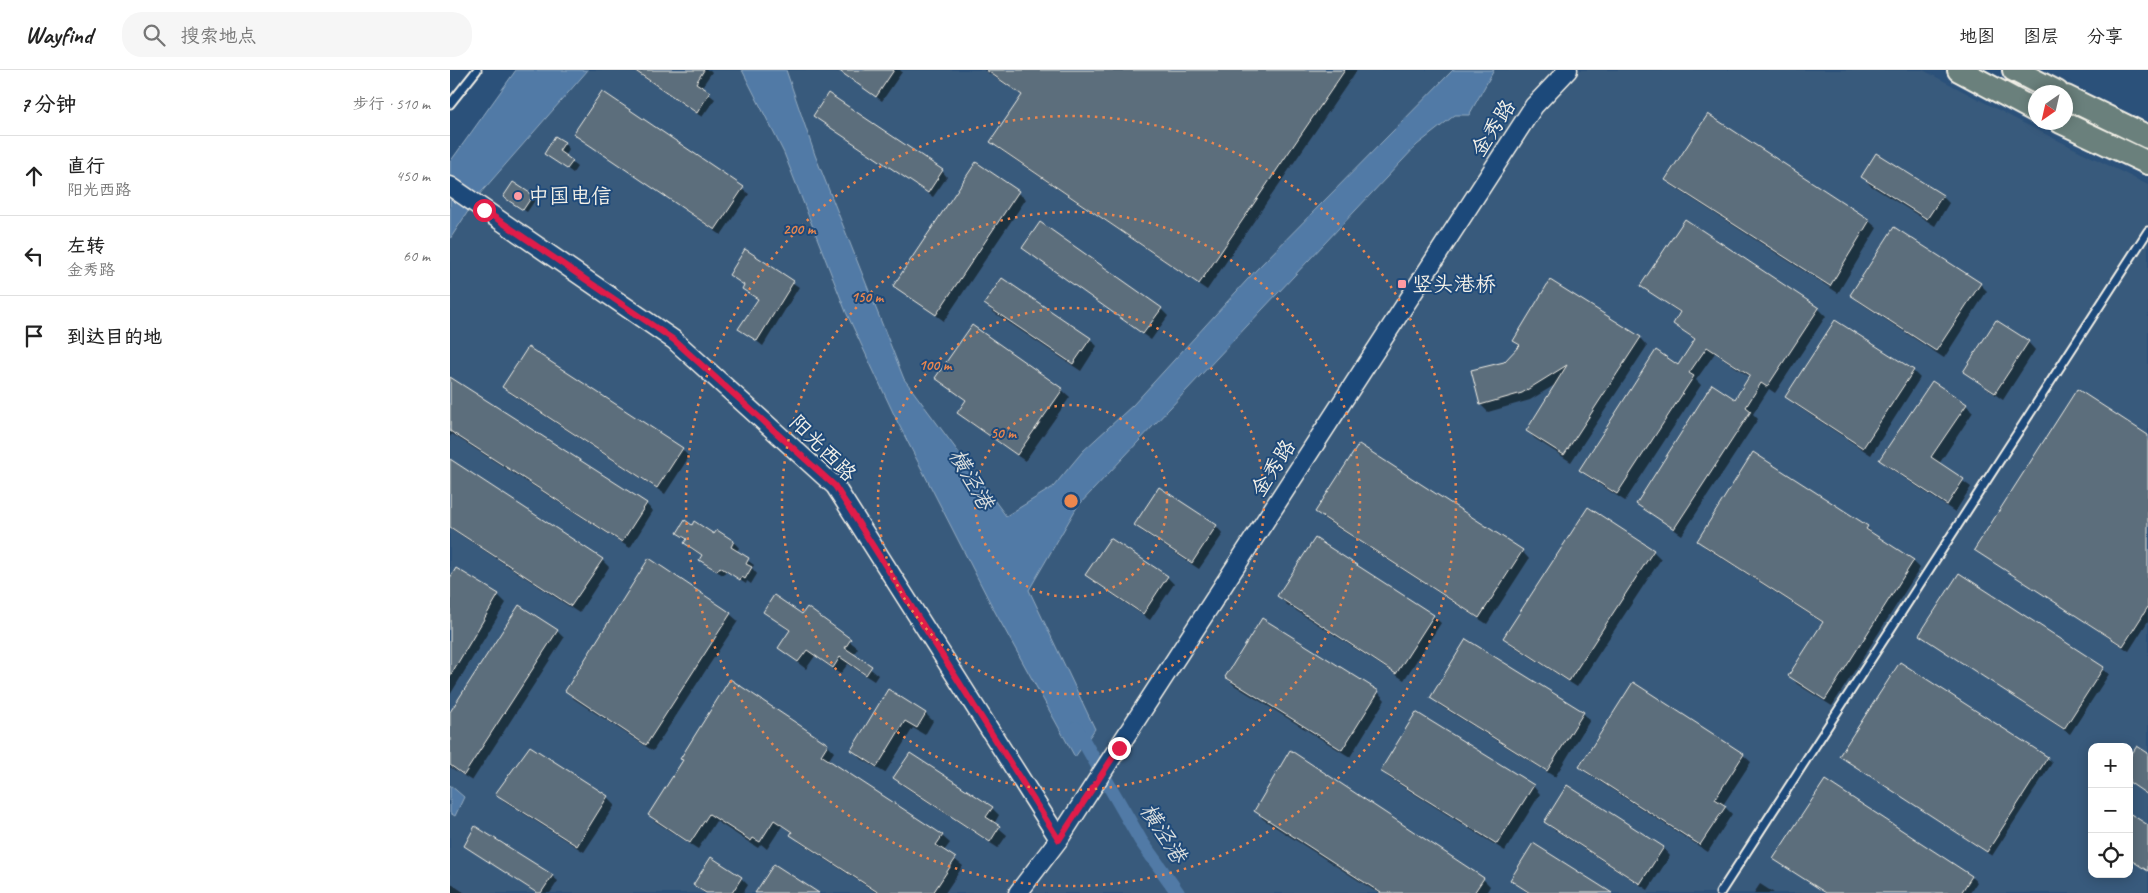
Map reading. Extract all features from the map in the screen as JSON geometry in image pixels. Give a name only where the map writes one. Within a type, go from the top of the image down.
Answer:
[{"type":"main road","points":[[1959,70],[2028,107]]},
{"type":"main road","points":[[2014,70],[2043,85]]},
{"type":"main road","points":[[2073,100],[2148,137]]},
{"type":"main road","points":[[2073,128],[2148,164]]},
{"type":"street","name":"金秀路","points":[[1018,893],[1059,840],[1534,106],[1568,70]]},
{"type":"street","name":"阳光西路","points":[[450,186],[674,340],[835,486],[1059,840]]},
{"type":"lane","points":[[450,104],[477,70]]},
{"type":"lane","points":[[1720,893],[2148,231]]},
{"type":"shaded area","points":[[588,70],[1923,70],[2028,125],[2028,130],[2037,130],[2148,185],[2148,893],[450,893],[450,235],[478,196]]},
{"type":"water","points":[[516,70],[588,70],[478,196],[450,239],[450,162]]},
{"type":"water","points":[[742,70],[786,70],[815,155],[904,379],[1006,516],[1053,487],[1083,451],[1133,405],[1257,269],[1453,70],[1494,70],[1469,115],[1455,115],[1417,145],[1077,507],[1029,590],[1095,729],[1075,757],[994,610],[898,423],[846,312],[784,153]]},
{"type":"water","points":[[450,785],[464,797],[455,816],[450,813]]},
{"type":"building","points":[[634,70],[704,70],[696,83],[710,92],[697,113]]},
{"type":"building","points":[[838,70],[894,70],[876,97]]},
{"type":"building","points":[[986,70],[1345,70],[1199,284],[990,142],[1022,95]]},
{"type":"building","points":[[602,91],[744,187],[715,230],[573,134]]},
{"type":"building","points":[[828,93],[943,170],[928,193],[813,116]]},
{"type":"building","points":[[1708,114],[1870,220],[1830,286],[1665,180]]},
{"type":"building","points":[[555,136],[565,142],[559,151],[573,161],[567,169],[544,154]]},
{"type":"building","points":[[1876,153],[1943,195],[1927,219],[1861,177]]},
{"type":"building","points":[[976,162],[1019,191],[936,315],[893,286]]},
{"type":"building","name":"中国电信","points":[[513,182],[533,195],[523,210],[503,197]]},
{"type":"building","points":[[1685,219],[1819,308],[1767,387],[1761,383],[1746,407],[1751,411],[1674,529],[1636,504],[1712,384],[1735,399],[1750,375],[1707,347],[1689,373],[1694,376],[1617,494],[1579,470],[1656,350],[1678,365],[1695,339],[1673,324],[1680,312],[1640,286]]},
{"type":"building","points":[[1040,222],[1162,308],[1143,334],[1022,248]]},
{"type":"building","points":[[1894,227],[1981,283],[1936,351],[1850,295]]},
{"type":"building","points":[[745,249],[794,281],[757,341],[738,329],[758,299],[742,289],[744,285],[729,275]]},
{"type":"building","points":[[1002,278],[1091,338],[1073,364],[984,304]]},
{"type":"building","points":[[1550,280],[1641,337],[1564,455],[1526,431],[1567,365],[1522,393],[1480,405],[1471,370],[1504,362],[1520,345],[1513,341]]},
{"type":"building","points":[[1835,320],[1914,370],[1863,448],[1785,397]]},
{"type":"building","points":[[1996,320],[2029,341],[1995,393],[1963,372]]},
{"type":"building","points":[[972,325],[1063,389],[1017,455],[957,413],[966,400],[935,378]]},
{"type":"building","points":[[528,347],[683,448],[657,488],[502,387]]},
{"type":"building","points":[[450,377],[647,503],[622,542],[450,431]]},
{"type":"building","points":[[1932,381],[1967,404],[1931,457],[1964,479],[1947,505],[1879,460]]},
{"type":"building","points":[[2077,389],[2148,435],[2148,607],[2123,646],[1974,550]]},
{"type":"building","points":[[1359,444],[1523,550],[1479,618],[1315,512]]},
{"type":"building","points":[[1753,452],[1868,526],[1866,529],[1914,560],[1825,700],[1788,676],[1823,622],[1697,541]]},
{"type":"building","points":[[450,459],[603,559],[571,606],[450,527]]},
{"type":"building","points":[[1159,487],[1217,525],[1192,563],[1134,525]]},
{"type":"building","points":[[1588,507],[1654,550],[1569,681],[1503,638]]},
{"type":"building","points":[[685,520],[692,525],[694,521],[714,534],[717,530],[734,541],[731,547],[749,558],[746,564],[752,567],[745,579],[742,577],[740,580],[720,567],[717,571],[699,560],[702,555],[684,543],[687,539],[677,533]]},
{"type":"building","points":[[1110,538],[1168,576],[1143,614],[1085,575]]},
{"type":"building","points":[[1315,538],[1434,615],[1396,674],[1277,596]]},
{"type":"building","points":[[649,558],[731,613],[646,745],[565,691]]},
{"type":"building","points":[[456,568],[499,594],[450,676],[450,578]]},
{"type":"building","points":[[1959,573],[2104,667],[2064,729],[1919,635]]},
{"type":"building","points":[[774,595],[802,614],[807,607],[851,639],[845,648],[872,666],[866,675],[840,657],[833,668],[807,650],[798,662],[778,648],[790,630],[763,612]]},
{"type":"building","points":[[519,605],[558,630],[464,775],[450,765],[450,712]]},
{"type":"building","points":[[1262,618],[1379,691],[1342,750],[1225,677]]},
{"type":"building","points":[[1466,639],[1584,712],[1547,771],[1430,698]]},
{"type":"building","points":[[1900,662],[2048,757],[1987,852],[1839,756]]},
{"type":"building","points":[[730,679],[828,744],[821,755],[943,835],[936,845],[956,858],[933,893],[879,893],[790,835],[792,832],[774,820],[760,842],[753,838],[751,841],[709,814],[690,843],[648,815],[683,760],[680,759]]},
{"type":"building","points":[[1633,682],[1744,754],[1715,799],[1726,806],[1700,845],[1579,767]]},
{"type":"building","points":[[888,689],[926,713],[917,728],[905,721],[877,767],[851,750]]},
{"type":"building","points":[[1416,712],[1534,785],[1497,844],[1380,771]]},
{"type":"building","points":[[530,746],[608,796],[577,846],[495,794]]},
{"type":"building","points":[[2137,746],[2148,753],[2148,795],[2133,785],[2133,752]]},
{"type":"building","points":[[1290,750],[1484,878],[1474,893],[1381,893],[1254,811]]},
{"type":"building","points":[[910,753],[993,807],[986,817],[1000,826],[990,842],[893,778]]},
{"type":"building","points":[[1825,780],[1972,876],[1961,893],[1826,893],[1773,859]]},
{"type":"building","points":[[1567,785],[1664,847],[1640,884],[1544,822]]},
{"type":"building","points":[[2133,816],[2148,825],[2148,871],[2133,862]]},
{"type":"building","points":[[475,826],[553,875],[541,893],[537,893],[464,846]]},
{"type":"building","points":[[1533,843],[1612,893],[1530,893],[1510,880]]},
{"type":"building","points":[[711,857],[742,877],[732,893],[706,893],[693,885]]},
{"type":"building","points":[[774,864],[819,893],[755,893]]},
{"type":"waterway","name":"横泾港","points":[[1076,728],[1141,841],[1178,893]]},
{"type":"place","name":"中国电信","points":[[518,196]]},
{"type":"place","name":"竖头港桥","points":[[1402,284]]},
{"type":"route","points":[[484,210],[674,340],[835,486],[1059,840],[1119,748]]}]
